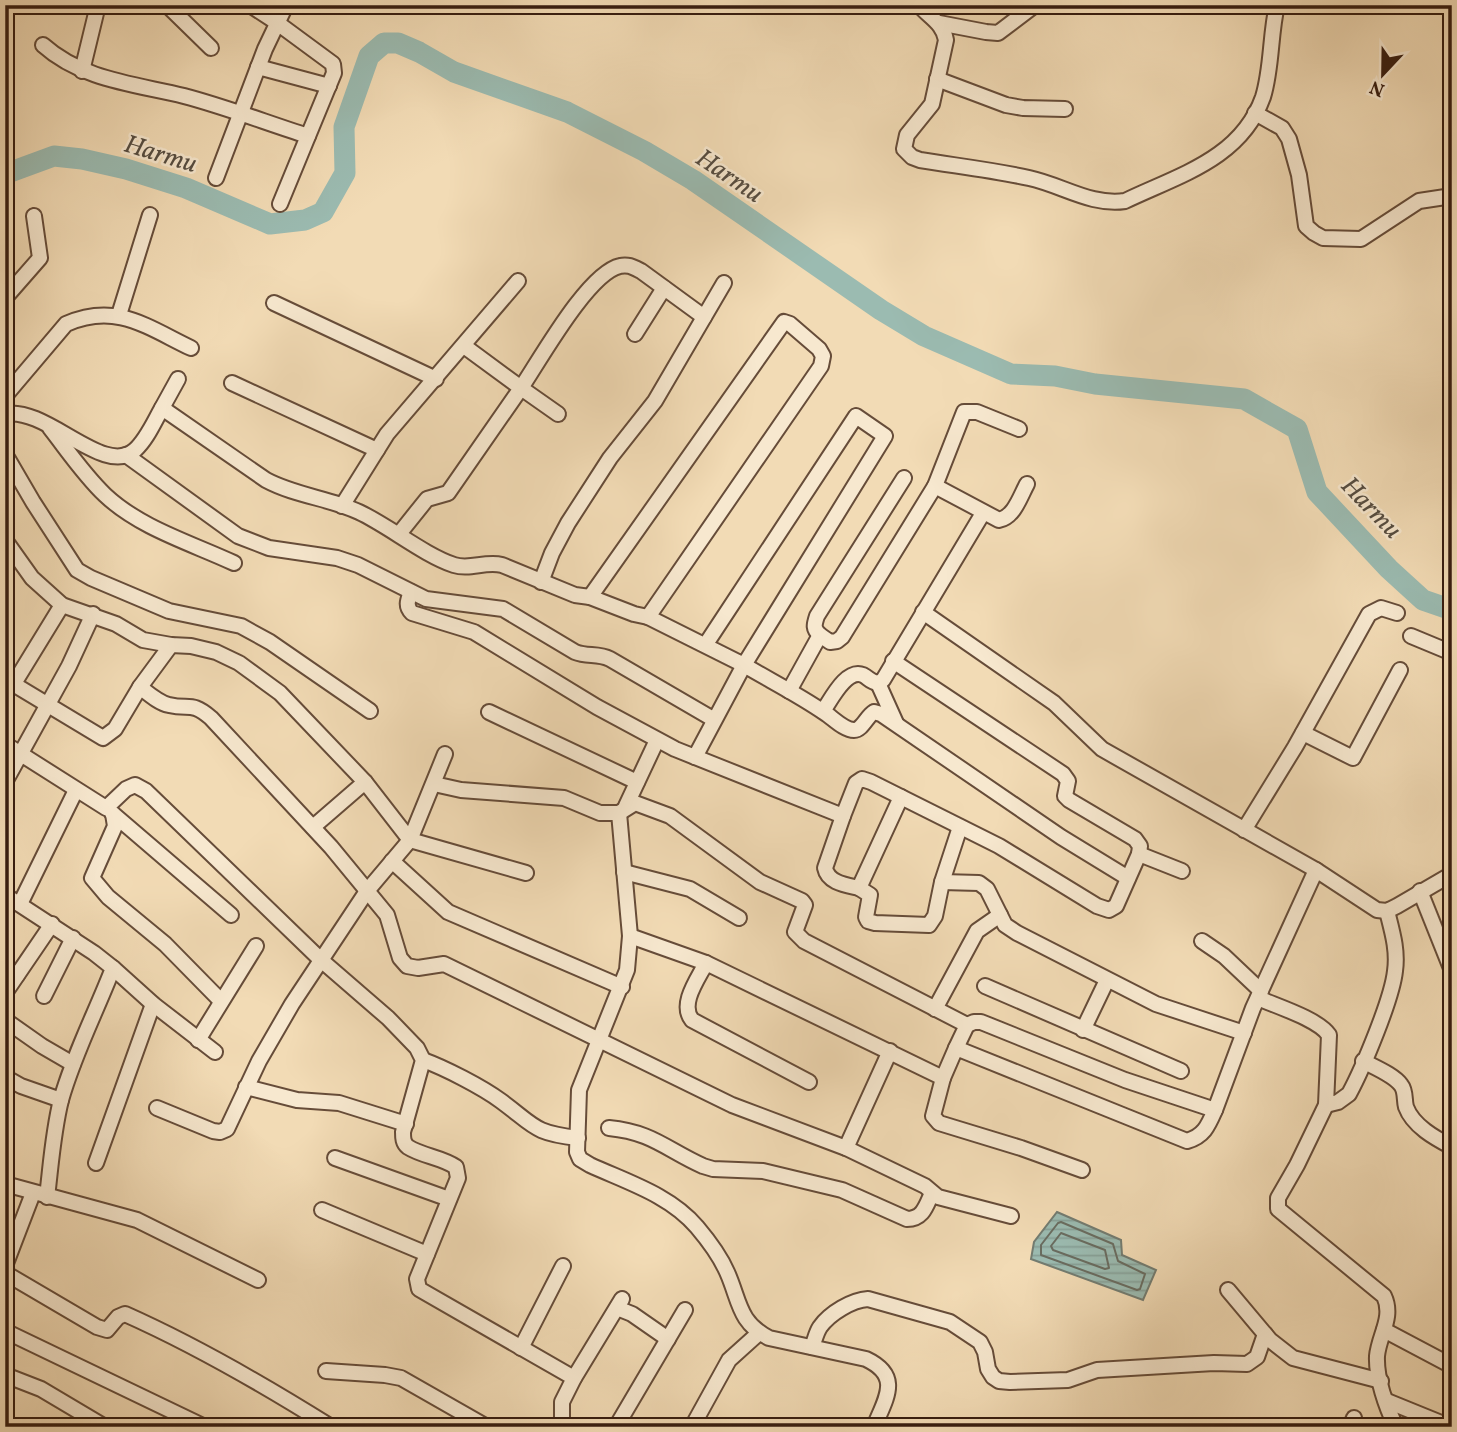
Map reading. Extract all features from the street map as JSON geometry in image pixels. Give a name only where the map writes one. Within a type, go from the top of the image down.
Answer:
[{"type":"street","points":[[82,71],[98,5]]},
{"type":"street","points":[[167,5],[211,48]]},
{"type":"street","points":[[250,5],[333,64],[334,73],[280,204]]},
{"type":"street","points":[[216,178],[276,22],[286,5]]},
{"type":"street","points":[[919,5],[939,23],[946,40],[932,104],[906,135],[904,149],[920,160],[1031,178],[1110,203],[1125,201],[1217,157],[1239,139],[1264,94],[1277,5]]},
{"type":"street","points":[[939,23],[998,33],[1035,5]]},
{"type":"street","points":[[43,46],[58,60],[82,71],[185,97],[308,136]]},
{"type":"street","points":[[258,67],[329,86]]},
{"type":"street","points":[[937,79],[1023,108],[1065,109]]},
{"type":"street","points":[[1255,113],[1282,128],[1289,139],[1299,176],[1306,226],[1323,238],[1361,239],[1419,201],[1452,196]]},
{"type":"street","points":[[119,315],[150,215]]},
{"type":"street","points":[[5,298],[40,258],[34,216]]},
{"type":"street","points":[[399,534],[427,499],[448,494],[580,299],[598,278],[619,266],[630,265],[704,317]]},
{"type":"street","points":[[342,506],[397,422],[518,281]]},
{"type":"street","points":[[541,582],[568,523],[610,458],[655,401],[724,283]]},
{"type":"street","points":[[635,334],[664,288]]},
{"type":"street","points":[[274,303],[436,379]]},
{"type":"street","points":[[5,396],[66,324],[81,318],[119,315],[191,348]]},
{"type":"street","points":[[590,597],[784,322],[790,324],[819,349],[823,356],[821,366],[648,617]]},
{"type":"street","points":[[464,346],[558,414]]},
{"type":"street","points":[[5,414],[21,413],[46,422],[103,455],[120,458],[135,450],[144,439],[178,379]]},
{"type":"street","points":[[232,383],[377,450]]},
{"type":"street","points":[[162,408],[285,490],[358,512],[456,566],[468,568],[492,563],[575,595],[590,597],[648,617],[744,665],[847,728],[860,728],[868,716],[874,712],[881,714],[1060,837],[1128,878]]},
{"type":"street","points":[[904,478],[817,616],[815,631],[830,642],[842,637],[935,486],[964,412],[977,412],[1020,429]]},
{"type":"street","points":[[695,757],[744,665],[884,436],[856,415],[706,644]]},
{"type":"street","points":[[46,422],[89,478],[122,509],[142,522],[234,563]]},
{"type":"street","points":[[5,454],[77,570],[169,611],[241,626],[270,642],[370,711]]},
{"type":"street","points":[[126,455],[238,536],[269,548],[337,558],[358,565],[411,592],[441,602],[503,609],[575,652],[603,655],[713,719]]},
{"type":"street","points":[[935,486],[999,520],[1006,518],[1027,484]]},
{"type":"street","points":[[823,711],[847,678],[854,674],[863,675],[871,682],[878,683],[883,680],[983,513]]},
{"type":"street","points":[[5,540],[32,578],[62,605],[93,614],[144,640],[216,652],[239,663],[280,693],[365,782],[410,839],[526,873]]},
{"type":"street","points":[[411,592],[407,601],[408,609],[412,613],[474,632],[657,740],[843,816]]},
{"type":"street","points":[[62,605],[9,682],[103,738],[115,729],[140,687],[171,645]]},
{"type":"street","points":[[1244,830],[1303,733],[1369,614],[1381,608],[1397,613]]},
{"type":"street","points":[[923,612],[1054,703],[1102,750],[1317,870],[1377,910],[1387,911],[1451,875]]},
{"type":"street","points":[[5,782],[69,666],[93,614]]},
{"type":"street","points":[[789,691],[820,635]]},
{"type":"street","points":[[1411,636],[1452,653]]},
{"type":"street","points":[[893,661],[1063,774],[1068,782],[1065,796],[1135,839],[1140,846],[1139,854],[1116,906],[1105,910],[999,846],[862,779],[856,783],[843,816],[825,873],[831,880],[859,888],[870,895],[866,917],[868,921],[929,925],[935,916],[942,882],[960,827]]},
{"type":"street","points":[[1303,733],[1353,758],[1400,670]]},
{"type":"street","points":[[878,683],[897,724]]},
{"type":"street","points":[[140,687],[169,705],[190,705],[201,709],[211,718],[313,827],[387,915],[400,958],[407,966],[418,968],[444,964],[732,1105],[846,1148],[925,1186],[945,1200],[1011,1216]]},
{"type":"street","points":[[489,712],[637,782]]},
{"type":"street","points":[[657,740],[622,809],[630,936],[627,970],[579,1090],[577,1152],[580,1159],[666,1199],[696,1225],[727,1271],[742,1314],[759,1333],[769,1338],[866,1359],[879,1365],[889,1384],[874,1427]]},
{"type":"street","points":[[5,744],[110,811],[231,915]]},
{"type":"street","points":[[157,1108],[220,1132],[227,1129],[273,1035],[367,891],[410,839],[445,754]]},
{"type":"street","points":[[313,827],[365,782]]},
{"type":"street","points":[[434,784],[461,790],[564,798],[600,813],[622,809],[635,803],[670,816],[760,882],[802,901],[805,905],[795,932],[804,941],[967,1025]]},
{"type":"street","points":[[110,811],[126,789],[135,785],[146,791],[321,960],[388,1018],[417,1048],[423,1060],[493,1096],[528,1125],[556,1136],[578,1138]]},
{"type":"street","points":[[20,904],[76,790]]},
{"type":"street","points":[[859,888],[901,797]]},
{"type":"street","points":[[110,811],[115,826],[92,878],[108,897],[165,944],[221,1001]]},
{"type":"street","points":[[1139,854],[1182,872]]},
{"type":"street","points":[[392,861],[448,912],[621,987]]},
{"type":"street","points":[[956,1048],[1187,1141],[1203,1135],[1259,995],[1317,870]]},
{"type":"street","points":[[624,872],[690,889],[739,918]]},
{"type":"street","points":[[942,882],[979,883],[987,889],[1006,925],[1017,933],[1156,1004],[1244,1033]]},
{"type":"street","points":[[1420,891],[1452,971]]},
{"type":"street","points":[[5,895],[73,938],[215,1052]]},
{"type":"street","points":[[1326,1105],[1338,1102],[1349,1094],[1383,1011],[1395,972],[1396,953],[1387,911]]},
{"type":"street","points":[[935,1009],[978,931],[1000,915]]},
{"type":"street","points":[[5,993],[11,971],[52,924]]},
{"type":"street","points":[[630,936],[706,963],[943,1078]]},
{"type":"street","points":[[44,996],[73,938]]},
{"type":"street","points":[[1202,941],[1224,956],[1259,995],[1328,1032],[1330,1038],[1326,1105],[1278,1198],[1278,1209],[1384,1296],[1388,1305],[1377,1357],[1381,1381],[1396,1427]]},
{"type":"street","points":[[198,1040],[256,946]]},
{"type":"street","points":[[706,963],[687,1004],[688,1015],[692,1020],[809,1082]]},
{"type":"street","points":[[5,1266],[40,1195],[61,1100],[113,968]]},
{"type":"street","points":[[1083,1030],[1107,980]]},
{"type":"street","points":[[985,986],[1181,1071]]},
{"type":"street","points":[[96,1163],[153,1004]]},
{"type":"street","points":[[5,1020],[73,1064]]},
{"type":"street","points":[[1082,1170],[939,1123],[933,1116],[943,1078],[967,1025],[974,1022],[988,1025],[1125,1080],[1215,1110]]},
{"type":"street","points":[[846,1148],[890,1051]]},
{"type":"street","points":[[423,1060],[403,1140],[407,1147],[447,1161],[456,1167],[458,1178],[417,1279],[419,1289],[574,1378]]},
{"type":"street","points":[[1363,1061],[1399,1082],[1404,1089],[1406,1107],[1413,1116],[1431,1136],[1452,1147]]},
{"type":"street","points":[[5,1077],[61,1100]]},
{"type":"street","points":[[246,1087],[297,1100],[340,1102],[406,1124]]},
{"type":"street","points":[[609,1128],[648,1136],[703,1166],[763,1171],[842,1190],[907,1219],[915,1219],[923,1213],[932,1193]]},
{"type":"street","points":[[335,1158],[449,1199]]},
{"type":"street","points":[[5,1184],[137,1220],[258,1280]]},
{"type":"street","points":[[322,1210],[427,1254]]},
{"type":"street","points":[[521,1348],[563,1266]]},
{"type":"street","points":[[5,1273],[97,1327],[107,1330],[118,1317],[125,1314],[156,1328],[247,1376],[331,1427]]},
{"type":"street","points":[[1228,1290],[1265,1334],[1293,1358],[1381,1381]]},
{"type":"street","points":[[812,1347],[818,1331],[829,1317],[860,1300],[868,1299],[950,1322],[970,1334],[980,1342],[988,1369],[999,1381],[1068,1380],[1097,1370],[1214,1363],[1247,1364],[1257,1357],[1265,1334]]},
{"type":"street","points":[[562,1427],[562,1402],[620,1303],[668,1339]]},
{"type":"street","points":[[616,1427],[685,1310]]},
{"type":"street","points":[[1384,1330],[1452,1366]]},
{"type":"street","points":[[5,1331],[205,1427]]},
{"type":"street","points":[[692,1427],[729,1360],[759,1333]]},
{"type":"street","points":[[326,1371],[401,1378],[487,1427]]},
{"type":"street","points":[[5,1375],[41,1390],[105,1427]]},
{"type":"street","points":[[1387,1401],[1451,1427]]},
{"type":"water","points":[[1057,1212],[1121,1240],[1122,1255],[1156,1270],[1143,1300],[1031,1259],[1034,1242]]},
{"type":"waterway","name":"Harmu","points":[[5,174],[54,156],[82,159],[126,169],[186,188],[270,224],[305,220],[323,212],[345,173],[344,127],[369,56],[384,43],[398,43],[454,72],[567,112],[644,151],[693,180],[881,310],[924,336],[1011,374],[1055,376],[1095,384],[1244,399],[1297,429],[1317,492],[1389,569],[1423,600],[1452,610]]}]
